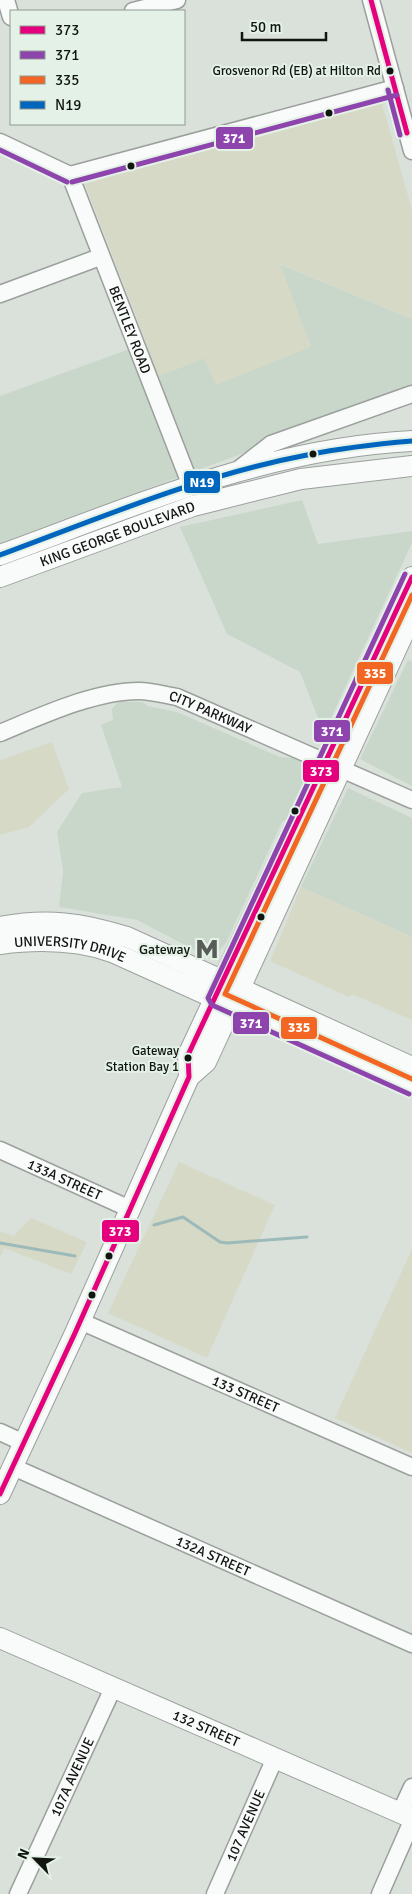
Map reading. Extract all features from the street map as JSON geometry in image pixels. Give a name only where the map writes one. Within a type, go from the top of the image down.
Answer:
[{"type":"main road","name":"KING GEORGE BOULEVARD","points":[[0,555],[237,471],[335,449],[412,441]]},
{"type":"main road","name":"KING GEORGE BOULEVARD","points":[[0,577],[193,506],[301,479],[412,466]]},
{"type":"main road","points":[[0,1494],[189,1077],[188,1056],[228,994],[408,608],[412,577]]},
{"type":"main road","name":"UNIVERSITY DRIVE","points":[[0,927],[45,923],[79,924],[127,937],[228,994],[412,1087]]},
{"type":"main road","name":"UNIVERSITY DRIVE","points":[[0,944],[54,940],[96,946],[228,994],[412,1067]]},
{"type":"main road","name":"132 STREET","points":[[0,1638],[408,1817]]},
{"type":"street","points":[[6,0],[10,14]]},
{"type":"street","points":[[137,10],[177,0]]},
{"type":"street","points":[[371,0],[395,88],[410,133],[412,151]]},
{"type":"street","points":[[0,142],[70,175],[395,88]]},
{"type":"street","name":"BENTLEY ROAD","points":[[70,175],[100,258],[191,486]]},
{"type":"street","points":[[0,294],[100,258]]},
{"type":"street","name":"KING GEORGE BOULEVARD","points":[[237,471],[271,444],[412,394]]},
{"type":"street","name":"CITY PARKWAY","points":[[0,733],[58,710],[102,697],[140,691],[177,698],[412,800]]},
{"type":"street","name":"133A STREET","points":[[0,1150],[130,1209]]},
{"type":"street","name":"133 STREET","points":[[80,1321],[412,1467]]},
{"type":"street","points":[[0,1432],[24,1442]]},
{"type":"street","name":"132A STREET","points":[[13,1467],[412,1644]]},
{"type":"street","name":"107A AVENUE","points":[[18,1894],[113,1688]]},
{"type":"street","name":"107 AVENUE","points":[[215,1894],[275,1758]]},
{"type":"street","points":[[380,1894],[408,1817],[412,1788]]},
{"type":"shaded area","points":[[381,100],[412,210],[412,319],[280,264],[311,347],[216,385],[204,358],[159,376],[85,184]]},
{"type":"shaded area","points":[[279,264],[412,319],[412,391],[0,543],[0,396],[146,343],[159,376],[204,358],[311,347]]},
{"type":"shaded area","points":[[302,500],[318,544],[412,531],[412,543],[324,733],[300,672],[227,634],[180,527]]},
{"type":"shaded area","points":[[408,660],[412,662],[412,786],[360,759]]},
{"type":"shaded area","points":[[118,702],[143,702],[148,706],[177,712],[280,757],[294,758],[300,761],[306,771],[305,783],[288,818],[282,822],[226,943],[212,959],[137,920],[59,907],[63,871],[57,832],[82,793],[122,787],[101,725],[113,720],[112,709]]},
{"type":"shaded area","points":[[52,742],[69,789],[29,827],[0,835],[0,760]]},
{"type":"shaded area","points":[[348,788],[412,818],[412,937],[301,887]]},
{"type":"shaded area","points":[[301,887],[412,937],[412,1020],[352,994],[349,997],[270,961]]},
{"type":"shaded area","points":[[179,1162],[275,1205],[207,1358],[108,1313]]},
{"type":"shaded area","points":[[31,1218],[87,1242],[71,1274],[4,1248],[0,1257],[0,1231],[14,1236]]},
{"type":"shaded area","points":[[412,1249],[412,1453],[335,1418]]},
{"type":"waterway","points":[[154,1225],[183,1217],[220,1242],[227,1243],[307,1237]]},
{"type":"waterway","points":[[0,1243],[75,1256]]},
{"type":"transit line","name":"373","points":[[371,0],[407,133]]},
{"type":"transit line","name":"371","points":[[388,90],[400,135]]},
{"type":"transit line","name":"371","points":[[72,182],[397,95]]},
{"type":"transit line","name":"371","points":[[0,150],[67,182]]},
{"type":"transit line","name":"N19","points":[[0,555],[113,512],[228,474],[320,453],[360,446],[412,441]]},
{"type":"transit line","name":"371","points":[[405,574],[208,998],[212,1005],[409,1094]]},
{"type":"transit line","name":"373","points":[[0,1494],[75,1333],[189,1077],[188,1055],[412,577]]},
{"type":"transit line","name":"335","points":[[412,595],[225,994],[412,1079]]},
{"type":"place","name":"Grosvenor Rd (EB) at Hilton Rd","points":[[390,71]]},
{"type":"place","name":"Gateway","points":[[207,949]]},
{"type":"place","name":"Gateway Station Bay 1","points":[[188,1058]]}]
